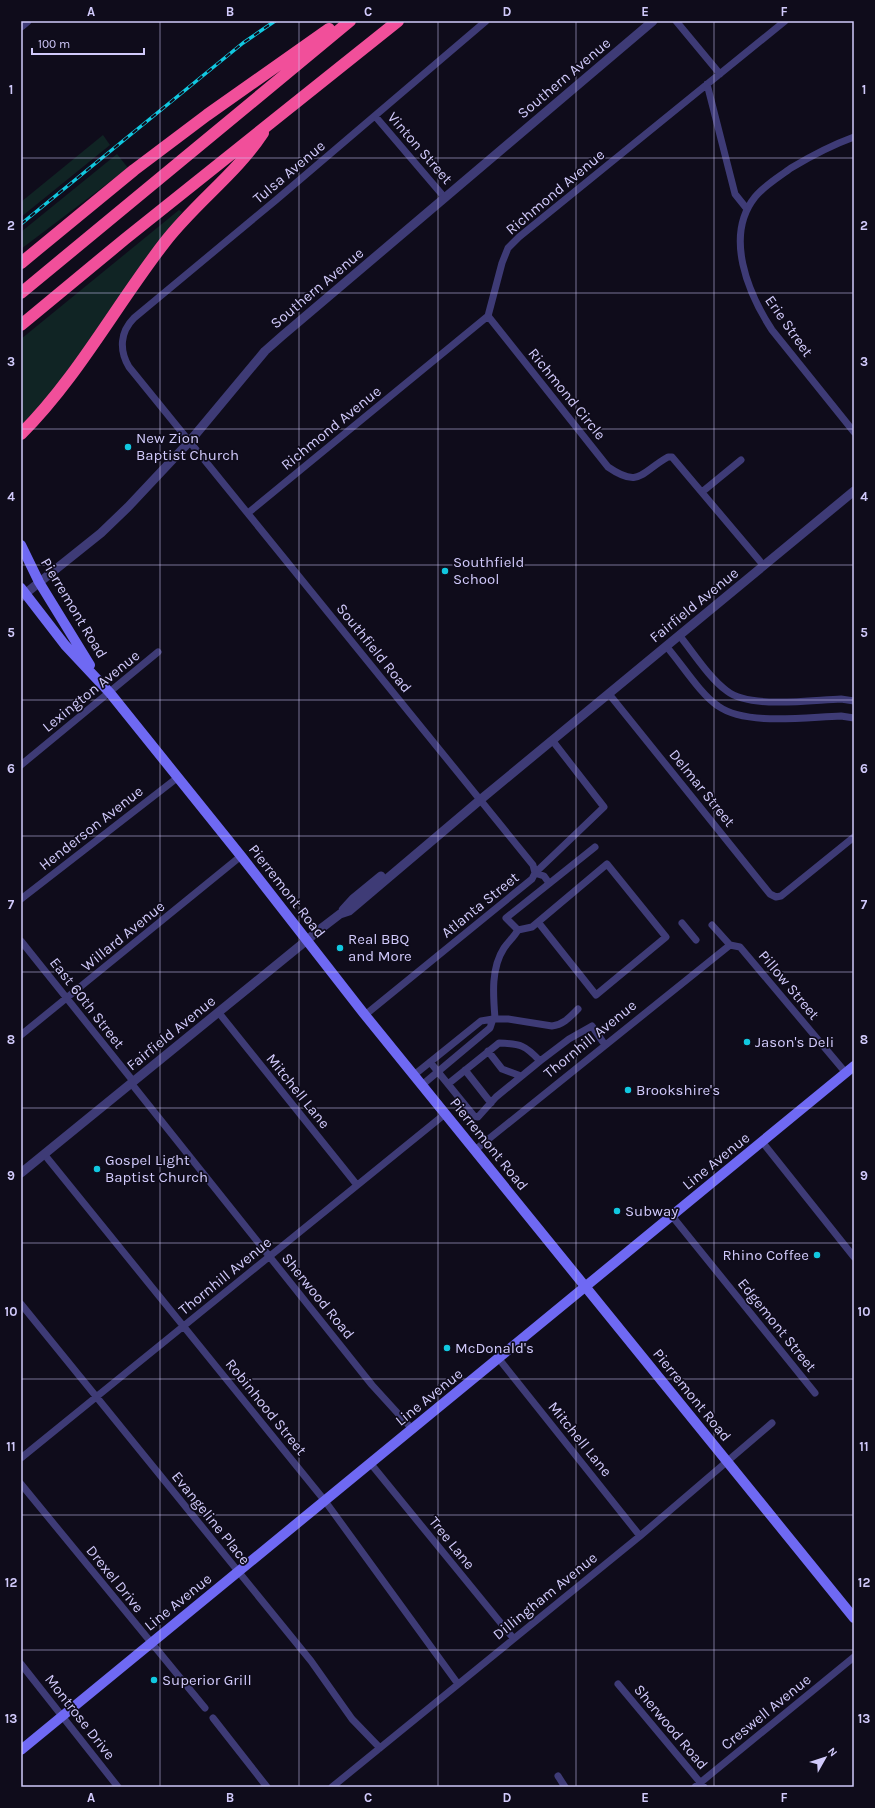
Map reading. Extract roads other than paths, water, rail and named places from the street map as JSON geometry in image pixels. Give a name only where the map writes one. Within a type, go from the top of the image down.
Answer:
[{"type":"highway","points":[[24,259],[159,152],[340,21]]},
{"type":"highway","points":[[21,292],[350,21]]},
{"type":"highway","points":[[21,325],[125,239],[398,21]]},
{"type":"highway","points":[[21,434],[54,398],[166,241],[204,198],[251,152],[270,123]]},
{"type":"main road","name":"Pierremont Road","points":[[21,545],[39,582],[106,689]]},
{"type":"main road","name":"Pierremont Road","points":[[22,593],[65,645],[106,689],[241,856],[365,1015],[854,1618]]},
{"type":"main road","name":"Line Avenue","points":[[21,1750],[763,1143],[850,1070]]},
{"type":"street","points":[[21,26],[27,21]]},
{"type":"street","name":"Tulsa Avenue","points":[[122,349],[123,335],[126,327],[134,318],[486,21]]},
{"type":"street","name":"Southern Avenue","points":[[22,593],[39,582],[115,520],[190,441],[265,351],[653,21]]},
{"type":"street","points":[[676,21],[720,74]]},
{"type":"street","name":"Richmond Avenue","points":[[248,513],[488,316],[502,262],[512,243],[785,21]]},
{"type":"street","points":[[707,84],[735,194],[748,209]]},
{"type":"street","name":"Vinton Street","points":[[375,116],[445,198]]},
{"type":"street","name":"Erie Street","points":[[854,137],[826,148],[781,175],[757,195],[748,209],[742,226],[740,239],[743,264],[751,294],[772,330],[854,432]]},
{"type":"street","name":"Richmond Circle","points":[[488,316],[608,467],[622,476],[633,478],[643,475],[670,457],[676,460],[702,492]]},
{"type":"street","name":"Southfield Road","points":[[122,349],[129,366],[533,865],[535,873]]},
{"type":"street","points":[[741,460],[702,492],[764,566]]},
{"type":"street","name":"Fairfield Avenue","points":[[21,1173],[340,914],[353,899],[398,863],[410,858],[854,491]]},
{"type":"street","points":[[679,635],[721,686],[738,698],[761,702],[841,699],[854,701]]},
{"type":"street","points":[[666,646],[708,698],[729,712],[754,718],[841,716],[854,718]]},
{"type":"street","name":"Lexington Avenue","points":[[21,765],[106,689],[158,652]]},
{"type":"street","name":"Delmar Street","points":[[609,694],[770,894],[776,897],[781,896],[854,837]]},
{"type":"street","name":"Atlanta Street","points":[[365,1015],[532,879],[535,873],[604,807],[552,740]]},
{"type":"street","name":"Henderson Avenue","points":[[21,899],[178,778]]},
{"type":"street","points":[[518,930],[506,918],[594,847]]},
{"type":"street","name":"Willard Avenue","points":[[21,1035],[241,856]]},
{"type":"street","points":[[422,1085],[490,1028],[494,1019],[494,981],[497,963],[505,947],[518,930],[532,927],[607,864],[666,937],[596,995],[538,922]]},
{"type":"street","points":[[535,873],[544,876],[549,883]]},
{"type":"street","points":[[682,923],[696,940]]},
{"type":"street","name":"Pillow Street","points":[[712,925],[730,945],[740,947],[850,1070]]},
{"type":"street","name":"East 60th Street","points":[[21,941],[132,1082]]},
{"type":"street","name":"Thornhill Avenue","points":[[475,1150],[730,945]]},
{"type":"street","points":[[414,1075],[481,1021],[494,1019],[552,1026],[558,1025],[568,1019],[578,1009]]},
{"type":"street","name":"Mitchell Lane","points":[[219,1013],[357,1185]]},
{"type":"street","points":[[430,1062],[474,1116],[478,1116],[521,1076],[569,1039],[592,1026],[605,1045]]},
{"type":"street","points":[[448,1084],[499,1043],[517,1044],[528,1047],[540,1061]]},
{"type":"street","points":[[488,1051],[502,1069],[521,1076]]},
{"type":"street","points":[[465,1070],[491,1103]]},
{"type":"street","name":"Sherwood Road","points":[[132,1082],[372,1385],[413,1430]]},
{"type":"street","name":"Thornhill Avenue","points":[[21,1458],[445,1114]]},
{"type":"street","points":[[763,1143],[854,1257]]},
{"type":"street","name":"Robinhood Street","points":[[44,1154],[325,1501],[458,1684]]},
{"type":"street","name":"Edgemont Street","points":[[672,1216],[815,1393]]},
{"type":"street","name":"Evangeline Place","points":[[21,1304],[320,1673],[352,1719],[380,1748]]},
{"type":"street","name":"Mitchell Lane","points":[[499,1359],[640,1536]]},
{"type":"street","name":"Dillingham Avenue","points":[[332,1787],[640,1536],[772,1423]]},
{"type":"street","name":"Tree Lane","points":[[371,1464],[514,1638]]},
{"type":"street","name":"Drexel Drive","points":[[21,1484],[206,1708]]},
{"type":"street","name":"Creswell Avenue","points":[[699,1786],[854,1657]]},
{"type":"street","name":"Montrose Drive","points":[[21,1664],[118,1787]]},
{"type":"street","name":"Sherwood Road","points":[[618,1684],[699,1786]]},
{"type":"street","points":[[214,1718],[267,1787]]},
{"type":"street","points":[[558,1776],[564,1787]]},
{"type":"railway","points":[[21,224],[243,43],[275,21]]},
{"type":"place","name":"New Zion Baptist Church","points":[[128,447]]},
{"type":"place","name":"Southfield School","points":[[445,571]]},
{"type":"place","name":"Real BBQ and More","points":[[340,948]]},
{"type":"place","name":"Jason's Deli","points":[[747,1042]]},
{"type":"place","name":"Brookshire's","points":[[628,1090]]},
{"type":"place","name":"Gospel Light Baptist Church","points":[[97,1169]]},
{"type":"place","name":"Subway","points":[[617,1211]]},
{"type":"place","name":"Rhino Coffee","points":[[817,1255]]},
{"type":"place","name":"McDonald's","points":[[447,1348]]},
{"type":"place","name":"Superior Grill","points":[[154,1680]]}]
